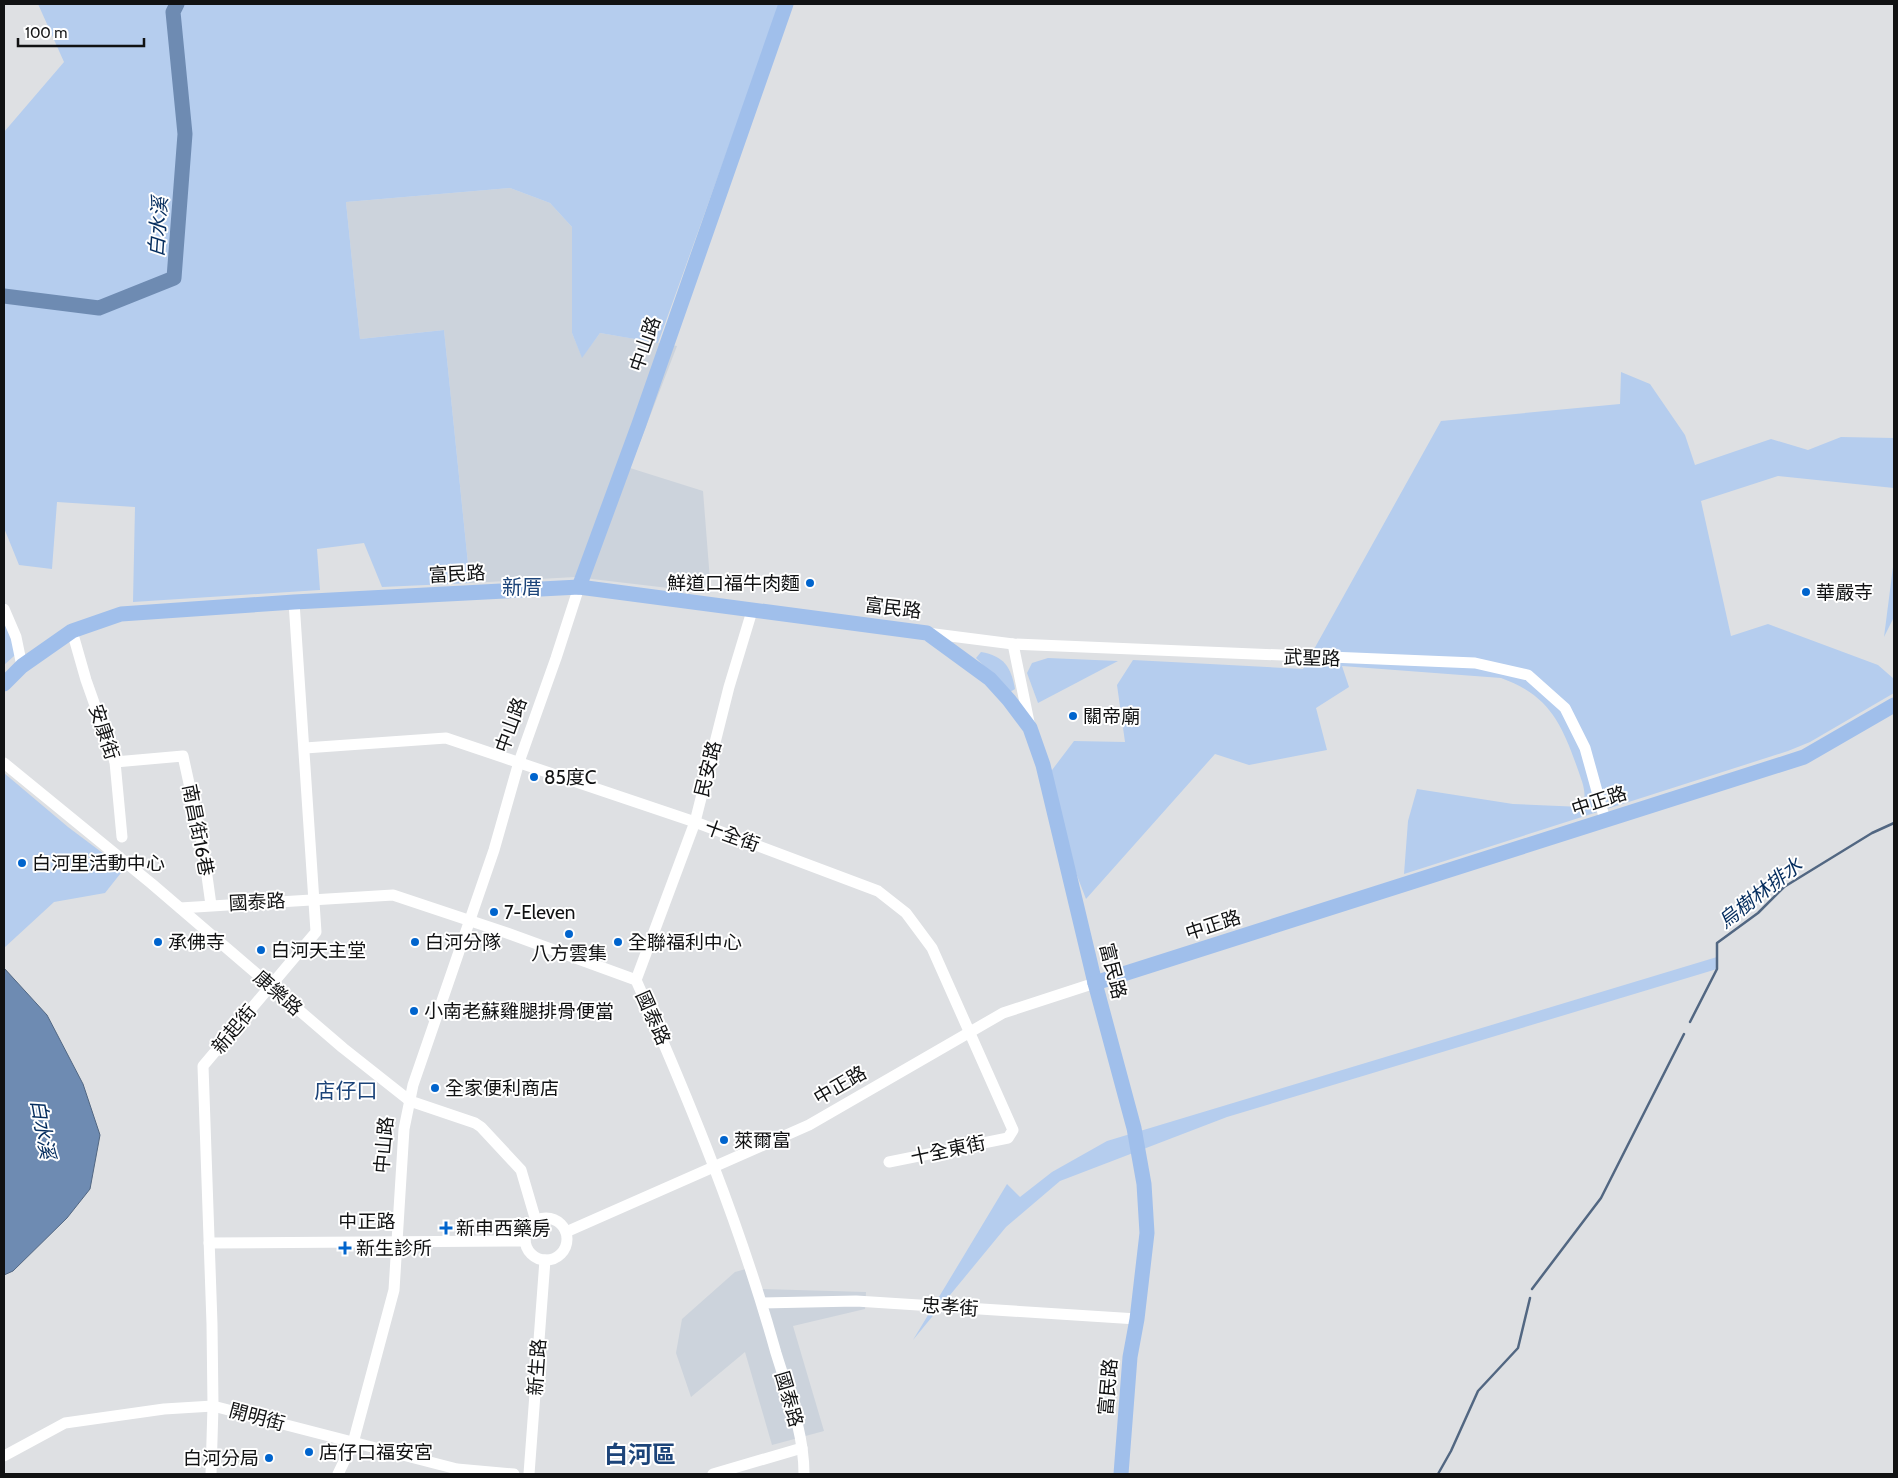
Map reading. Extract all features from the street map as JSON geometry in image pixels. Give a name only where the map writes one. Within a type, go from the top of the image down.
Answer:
[{"type":"main road","name":"中山路","points":[[579,587],[639,424],[786,4]]},
{"type":"main road","name":"富民路","points":[[4,684],[22,666],[72,631],[121,614],[294,602],[579,587],[927,633],[990,679],[1030,728],[1043,765],[1095,983],[1134,1128],[1144,1184],[1147,1233],[1137,1319],[1130,1357],[1121,1474]]},
{"type":"main road","name":"中正路","points":[[1095,983],[1804,757],[1894,705]]},
{"type":"street","name":"中山路","points":[[338,1474],[353,1443],[394,1290],[404,1129],[413,1085],[468,920],[494,850],[519,762],[579,587]]},
{"type":"street","name":"新起街","points":[[211,1474],[213,1406],[202,1066],[316,932],[294,602]]},
{"type":"street","points":[[4,609],[16,638],[22,666]]},
{"type":"street","name":"民安路","points":[[636,980],[695,822],[729,687],[752,611]]},
{"type":"street","name":"安康街","points":[[72,631],[115,762],[122,837]]},
{"type":"street","name":"武聖路","points":[[927,633],[1013,644],[1475,664],[1528,675],[1565,708],[1586,748],[1606,820]]},
{"type":"street","points":[[1013,644],[1030,728]]},
{"type":"street","name":"十全街","points":[[305,748],[446,738],[695,822],[878,891],[896,904],[925,935],[932,948],[1013,1130],[1008,1138]]},
{"type":"street","name":"南昌街16巷","points":[[115,762],[183,756],[203,848],[211,905]]},
{"type":"street","name":"康樂路","points":[[4,763],[180,908],[343,1048],[410,1101],[475,1123],[481,1128],[521,1170],[536,1221]]},
{"type":"street","name":"國泰路","points":[[180,908],[393,895],[636,980],[687,1094],[715,1166],[762,1303],[802,1448],[804,1474]]},
{"type":"street","name":"中正路","points":[[566,1232],[828,1116],[1003,1013],[1095,983]]},
{"type":"street","name":"十全東街","points":[[889,1162],[1008,1138]]},
{"type":"street","points":[[554,1220],[566,1232],[566,1243],[562,1253],[557,1257],[545,1260],[539,1259],[529,1252],[525,1241],[528,1229],[536,1221],[554,1220]]},
{"type":"street","name":"中正路","points":[[209,1243],[525,1241]]},
{"type":"street","name":"新生路","points":[[529,1474],[545,1260]]},
{"type":"street","name":"忠孝街","points":[[762,1303],[856,1301],[1137,1319]]},
{"type":"street","name":"開明街","points":[[4,1456],[65,1423],[164,1408],[213,1406],[457,1469],[514,1474]]},
{"type":"street","points":[[713,1474],[802,1448]]},
{"type":"shaded area","points":[[38,4],[780,4],[658,343],[600,333],[582,358],[572,333],[572,227],[550,203],[510,188],[346,202],[360,339],[444,330],[470,583],[382,587],[364,543],[317,549],[320,590],[133,602],[135,507],[57,502],[52,569],[19,565],[4,528],[4,132],[64,62]]},
{"type":"shaded area","points":[[510,188],[550,203],[572,227],[572,333],[582,357],[600,333],[677,346],[630,468],[703,491],[711,593],[575,577],[470,583],[444,330],[360,339],[346,202]]},
{"type":"shaded area","points":[[1621,372],[1650,384],[1685,435],[1695,465],[1771,439],[1808,450],[1841,437],[1894,438],[1894,488],[1778,476],[1701,501],[1731,636],[1768,624],[1878,665],[1894,679],[1894,693],[1810,742],[1788,751],[1404,874],[1408,821],[1417,789],[1513,804],[1582,807],[1584,792],[1582,783],[1565,736],[1551,712],[1530,693],[1517,685],[1501,678],[1342,666],[1349,687],[1316,708],[1327,750],[1249,765],[1215,754],[1086,899],[1058,826],[1049,774],[1074,741],[1125,742],[1117,685],[1133,660],[1303,669],[1441,421],[1620,404]]},
{"type":"shaded area","points":[[1894,559],[1894,617],[1884,637]]},
{"type":"shaded area","points":[[4,600],[23,648],[4,665]]},
{"type":"shaded area","points":[[981,652],[995,656],[1005,664],[1011,674],[1015,689],[1010,692],[976,658]]},
{"type":"shaded area","points":[[1048,658],[1118,661],[1038,703],[1027,673],[1032,663]]},
{"type":"shaded area","points":[[4,773],[68,827],[124,869],[105,893],[54,902],[4,948]]},
{"type":"shaded area","points":[[1717,957],[1717,969],[1227,1117],[1060,1181],[1006,1227],[913,1340],[1007,1184],[1020,1197],[1052,1172],[1107,1141]]},
{"type":"shaded area","points":[[753,1267],[761,1289],[866,1292],[865,1309],[793,1326],[824,1431],[772,1445],[745,1352],[691,1397],[676,1353],[682,1319],[735,1272]]},
{"type":"water","points":[[4,968],[47,1015],[83,1084],[100,1135],[90,1189],[67,1218],[13,1271],[4,1275]]},
{"type":"waterway","name":"白水溪","points":[[4,296],[99,308],[174,278],[185,134],[173,12],[177,4]]},
{"type":"waterway","name":"烏樹林排水","points":[[1690,1022],[1717,969],[1717,943],[1758,913],[1784,887],[1872,833],[1894,823]]},
{"type":"waterway","name":"烏樹林排水","points":[[1532,1289],[1601,1198],[1684,1034]]},
{"type":"waterway","name":"烏樹林排水","points":[[1438,1474],[1451,1451],[1478,1391],[1518,1348],[1530,1298]]},
{"type":"place","name":"鮮道口福牛肉麵","points":[[810,583]]},
{"type":"place","name":"華嚴寺","points":[[1806,592]]},
{"type":"place","name":"關帝廟","points":[[1073,716]]},
{"type":"place","name":"85度C","points":[[534,777]]},
{"type":"place","name":"白河里活動中心","points":[[22,863]]},
{"type":"place","name":"7-Eleven","points":[[494,912]]},
{"type":"place","name":"八方雲集","points":[[569,934]]},
{"type":"place","name":"承佛寺","points":[[158,942]]},
{"type":"place","name":"白河分隊","points":[[415,942]]},
{"type":"place","name":"全聯福利中心","points":[[618,942]]},
{"type":"place","name":"白河天主堂","points":[[261,950]]},
{"type":"place","name":"小南老蘇雞腿排骨便當","points":[[414,1011]]},
{"type":"place","name":"全家便利商店","points":[[435,1088]]},
{"type":"place","name":"萊爾富","points":[[724,1140]]},
{"type":"place","name":"新申西藥房","points":[[446,1228]]},
{"type":"place","name":"新生診所","points":[[345,1248]]},
{"type":"place","name":"店仔口福安宮","points":[[309,1452]]},
{"type":"place","name":"白河分局","points":[[269,1458]]},
{"type":"district","name":"新厝","points":[[522,587]]},
{"type":"district","name":"店仔口","points":[[346,1090]]},
{"type":"district","name":"白河區","points":[[640,1454]]}]
